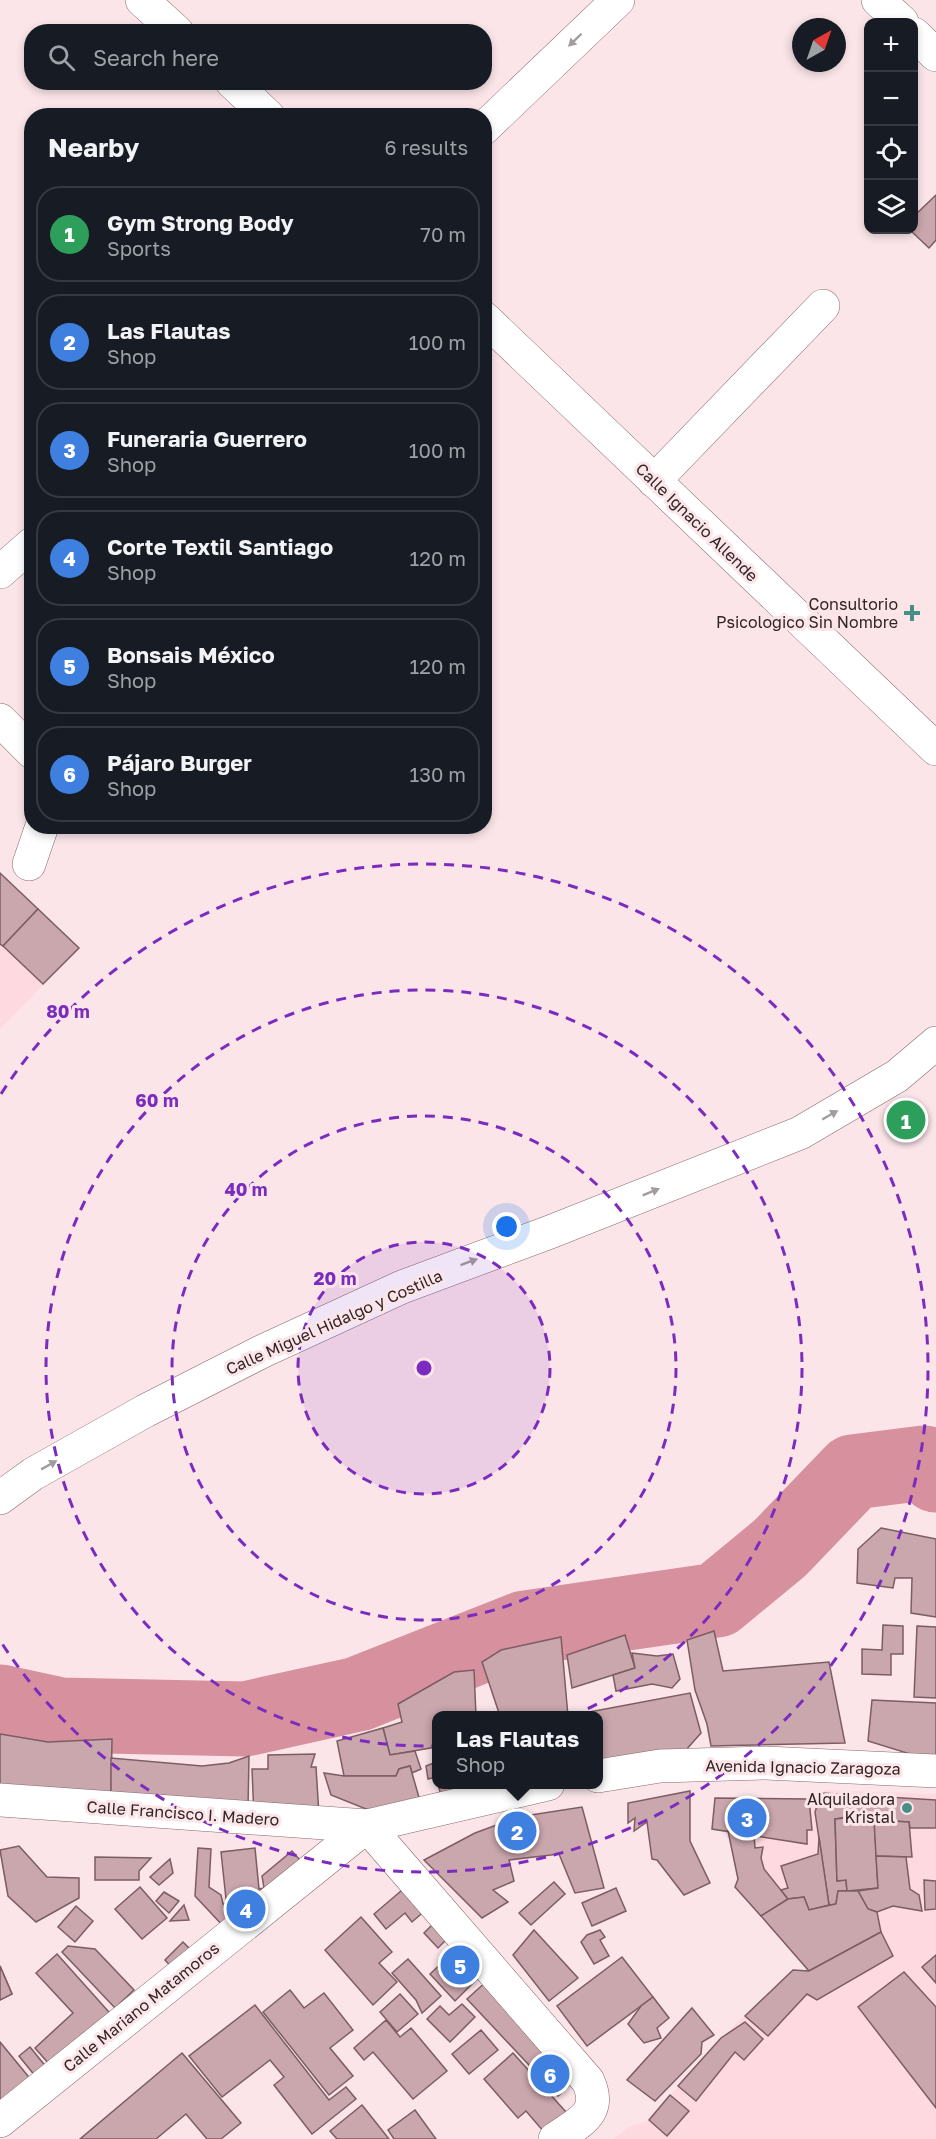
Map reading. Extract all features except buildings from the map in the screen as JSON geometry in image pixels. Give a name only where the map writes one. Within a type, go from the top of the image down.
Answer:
[{"type":"street","points":[[142,0],[168,24]]},
{"type":"street","points":[[492,120],[618,0]]},
{"type":"street","points":[[878,0],[898,18]]},
{"type":"street","points":[[918,38],[936,55]]},
{"type":"street","points":[[240,90],[260,108]]},
{"type":"street","points":[[654,481],[823,306]]},
{"type":"street","name":"Calle Ignacio Allende","points":[[492,326],[936,748]]},
{"type":"street","points":[[0,572],[24,551]]},
{"type":"street","points":[[0,720],[24,744]]},
{"type":"street","points":[[29,864],[39,834]]},
{"type":"street","name":"Calle Miguel Hidalgo y Costilla","points":[[0,1498],[33,1474],[145,1411],[263,1351],[391,1292],[800,1133],[897,1076],[936,1043]]},
{"type":"street","name":"Avenida Ignacio Zaragoza","points":[[603,1775],[660,1766],[766,1763],[924,1771]]},
{"type":"street","points":[[530,1789],[367,1826],[588,2081],[594,2103],[590,2113],[555,2139]]},
{"type":"street","name":"Calle Francisco I. Madero","points":[[0,1800],[367,1826]]},
{"type":"street","name":"Calle Mariano Matamoros","points":[[0,2121],[367,1826]]},
{"type":"shaded area","points":[[0,873],[79,948],[0,1029]]},
{"type":"shaded area","points":[[826,1790],[936,1794],[936,2139],[613,2139],[629,2127],[649,2120],[721,2038],[793,1970],[808,1971],[735,1887],[738,1879],[728,1831],[712,1829],[715,1798],[809,1799]]},
{"type":"waterway","points":[[0,1702],[60,1715],[245,1719],[358,1694],[525,1628],[717,1600],[780,1548],[853,1472],[924,1463],[936,1475]]},
{"type":"place","name":"Consultorio Psicologico Sin Nombre","points":[[912,613]]},
{"type":"place","name":"Gym Strong Body","points":[[906,1120]]},
{"type":"place","name":"Alquiladora Kristal","points":[[907,1808]]},
{"type":"place","name":"Funeraria Guerrero","points":[[747,1818]]},
{"type":"place","name":"Las Flautas","points":[[517,1831]]},
{"type":"place","name":"Corte Textil Santiago","points":[[246,1909]]},
{"type":"place","name":"Bonsais México","points":[[460,1965]]},
{"type":"place","name":"Pájaro Burger","points":[[550,2074]]}]
